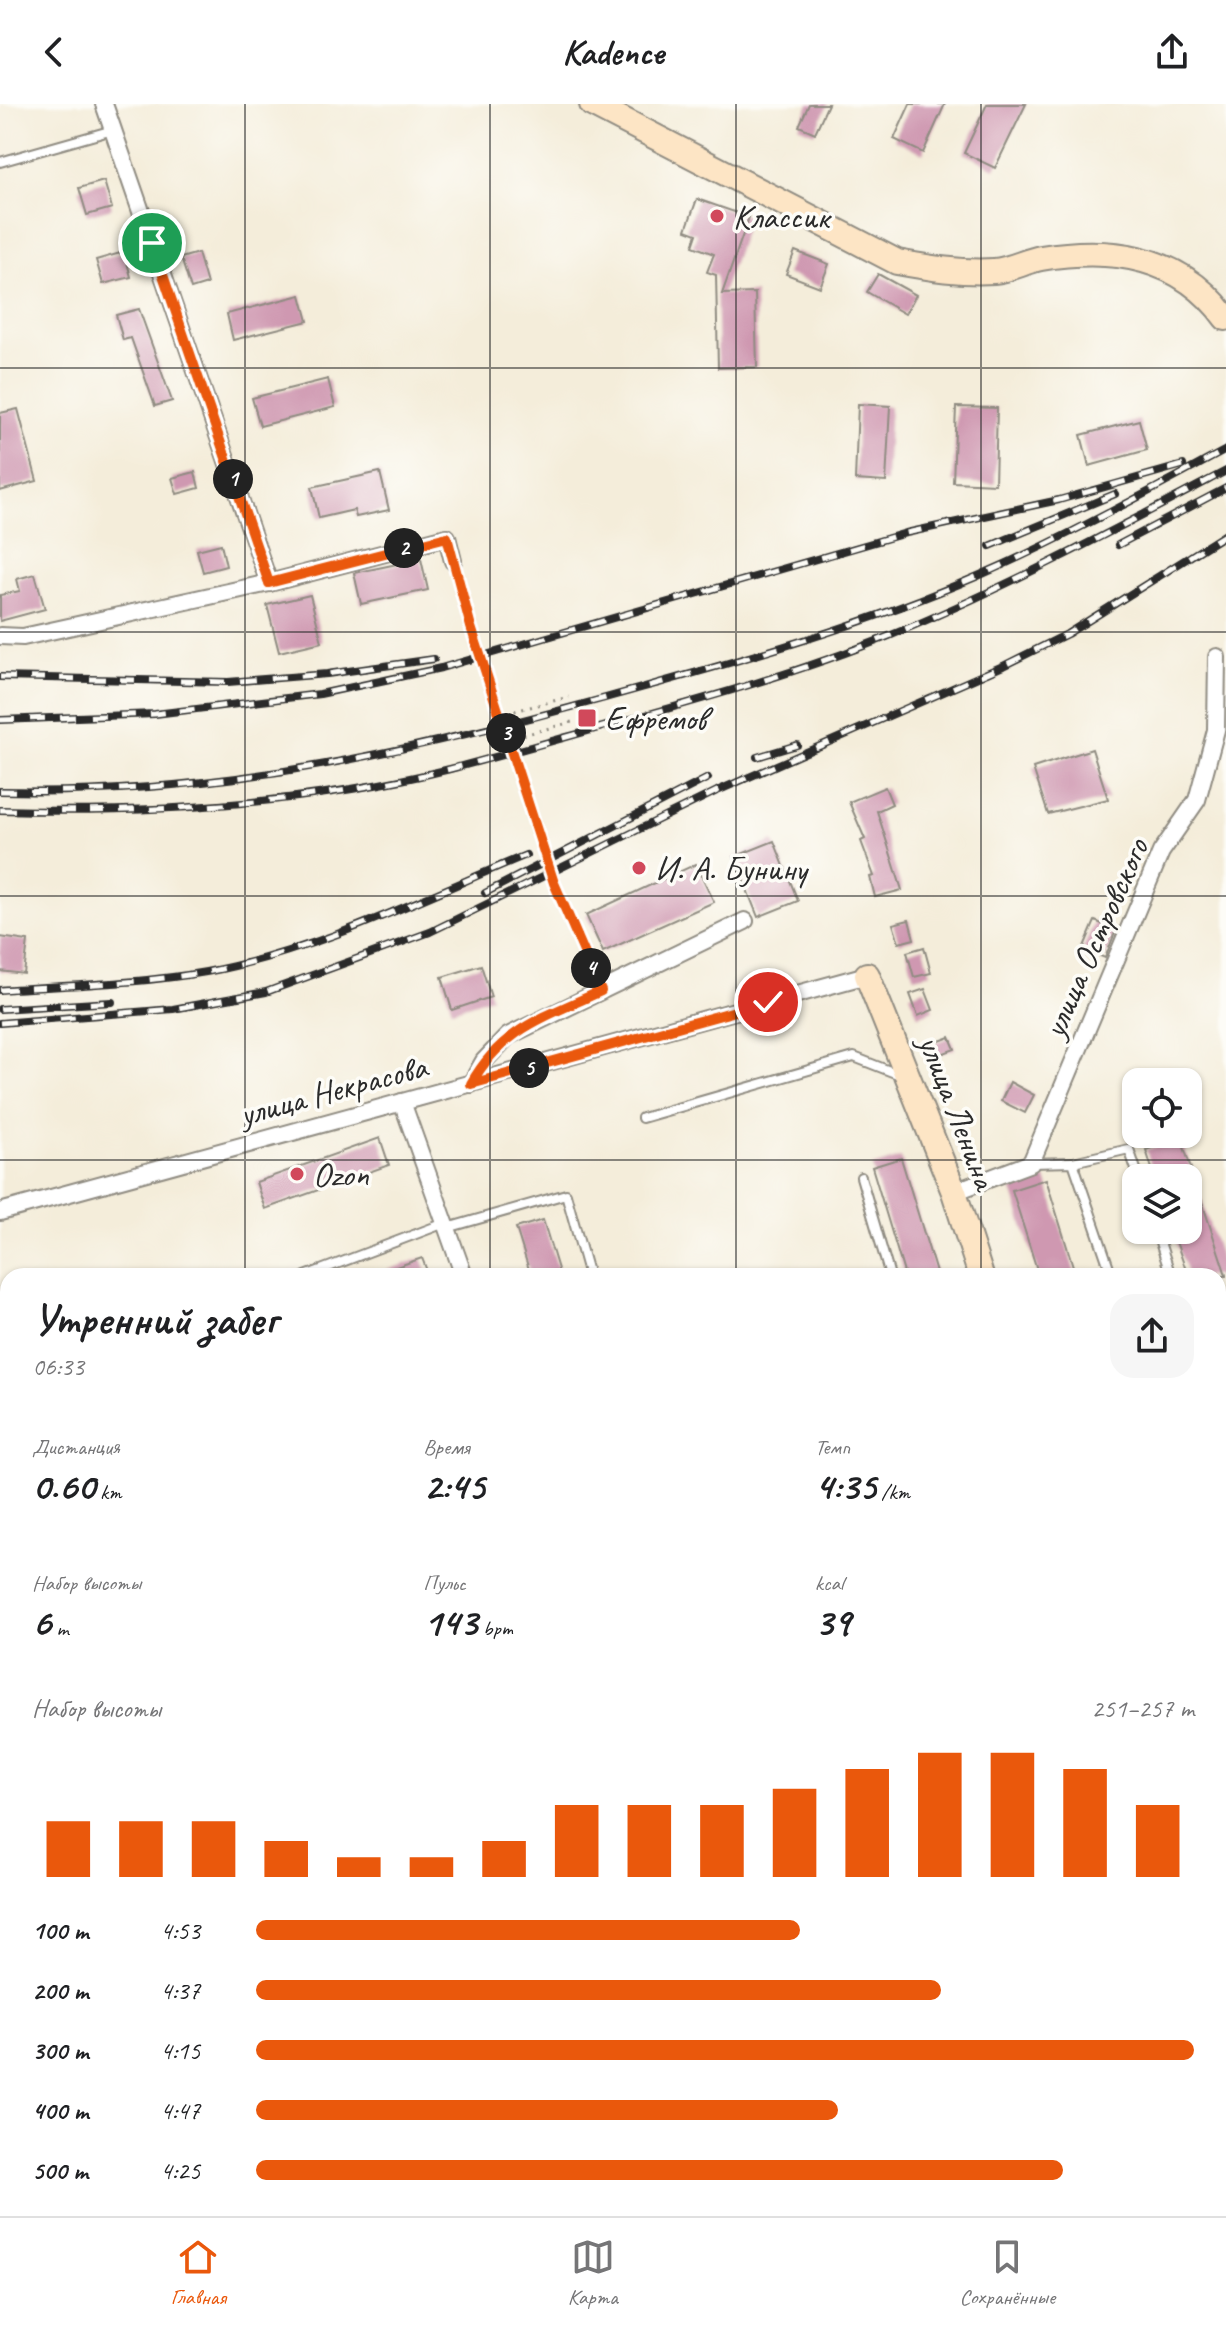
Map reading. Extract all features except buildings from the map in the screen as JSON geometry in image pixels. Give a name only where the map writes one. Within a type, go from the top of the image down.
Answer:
[{"type":"main road","points":[[592,104],[897,262],[947,271],[998,271],[1037,259],[1090,252],[1123,254],[1158,263],[1196,285],[1225,315]]},
{"type":"main road","name":"улица Ленина","points":[[867,975],[954,1192],[978,1268]]},
{"type":"street","points":[[104,104],[269,583]]},
{"type":"street","points":[[0,636],[23,637],[269,583],[447,537],[453,561]]},
{"type":"street","name":"улица Островского","points":[[1031,1163],[1161,852],[1197,800],[1216,730],[1217,657]]},
{"type":"street","points":[[471,1084],[484,1061],[508,1036],[745,921]]},
{"type":"street","name":"улица Некрасова","points":[[0,1212],[867,975]]},
{"type":"street","points":[[402,1102],[461,1268]]},
{"type":"street","points":[[954,1192],[1031,1163]]},
{"type":"lane","points":[[0,162],[113,130]]},
{"type":"lane","points":[[642,1118],[854,1057],[909,1078]]},
{"type":"lane","points":[[1031,1163],[1073,1162],[1129,1149],[1134,1164]]},
{"type":"lane","points":[[1073,1162],[1109,1268]]},
{"type":"lane","points":[[861,1177],[888,1268]]},
{"type":"lane","points":[[328,1268],[446,1226],[566,1194],[587,1268]]},
{"type":"lane","points":[[1161,1244],[1168,1268]]},
{"type":"path","points":[[453,561],[471,627],[554,883],[601,991]]},
{"type":"path","points":[[499,715],[569,697]]},
{"type":"path","points":[[508,739],[572,722]]},
{"type":"railway","points":[[0,791],[83,791],[245,777],[404,749],[562,710],[812,638],[937,593],[1041,547],[1226,450]]},
{"type":"railway","points":[[0,720],[155,714],[320,694],[441,668],[906,533],[1059,500],[1183,465]]},
{"type":"railway","points":[[0,810],[170,808],[283,799],[450,769],[691,702],[824,661],[932,618],[1017,578],[1226,471]]},
{"type":"railway","points":[[1118,545],[1226,488]]},
{"type":"railway","points":[[990,546],[1115,494]]},
{"type":"railway","points":[[0,1023],[173,1009],[266,992],[430,932],[717,791],[1003,666],[1067,634],[1226,534]]},
{"type":"railway","points":[[0,677],[228,682],[327,674],[434,659]]},
{"type":"railway","points":[[757,757],[797,745]]},
{"type":"railway","points":[[485,893],[708,778]]},
{"type":"railway","points":[[0,990],[155,979],[247,963],[369,922],[526,855]]},
{"type":"railway","points":[[0,1009],[112,1002]]},
{"type":"place","name":"Классик","points":[[717,216]]},
{"type":"place","name":"Ефремов","points":[[587,718]]},
{"type":"place","name":"И. А. Бунину","points":[[639,868]]},
{"type":"place","name":"Ozon","points":[[297,1174]]},
{"type":"route","points":[[152,243],[269,583],[447,537],[471,627],[554,883],[601,991],[508,1036],[484,1061],[471,1084],[768,1002]]}]
